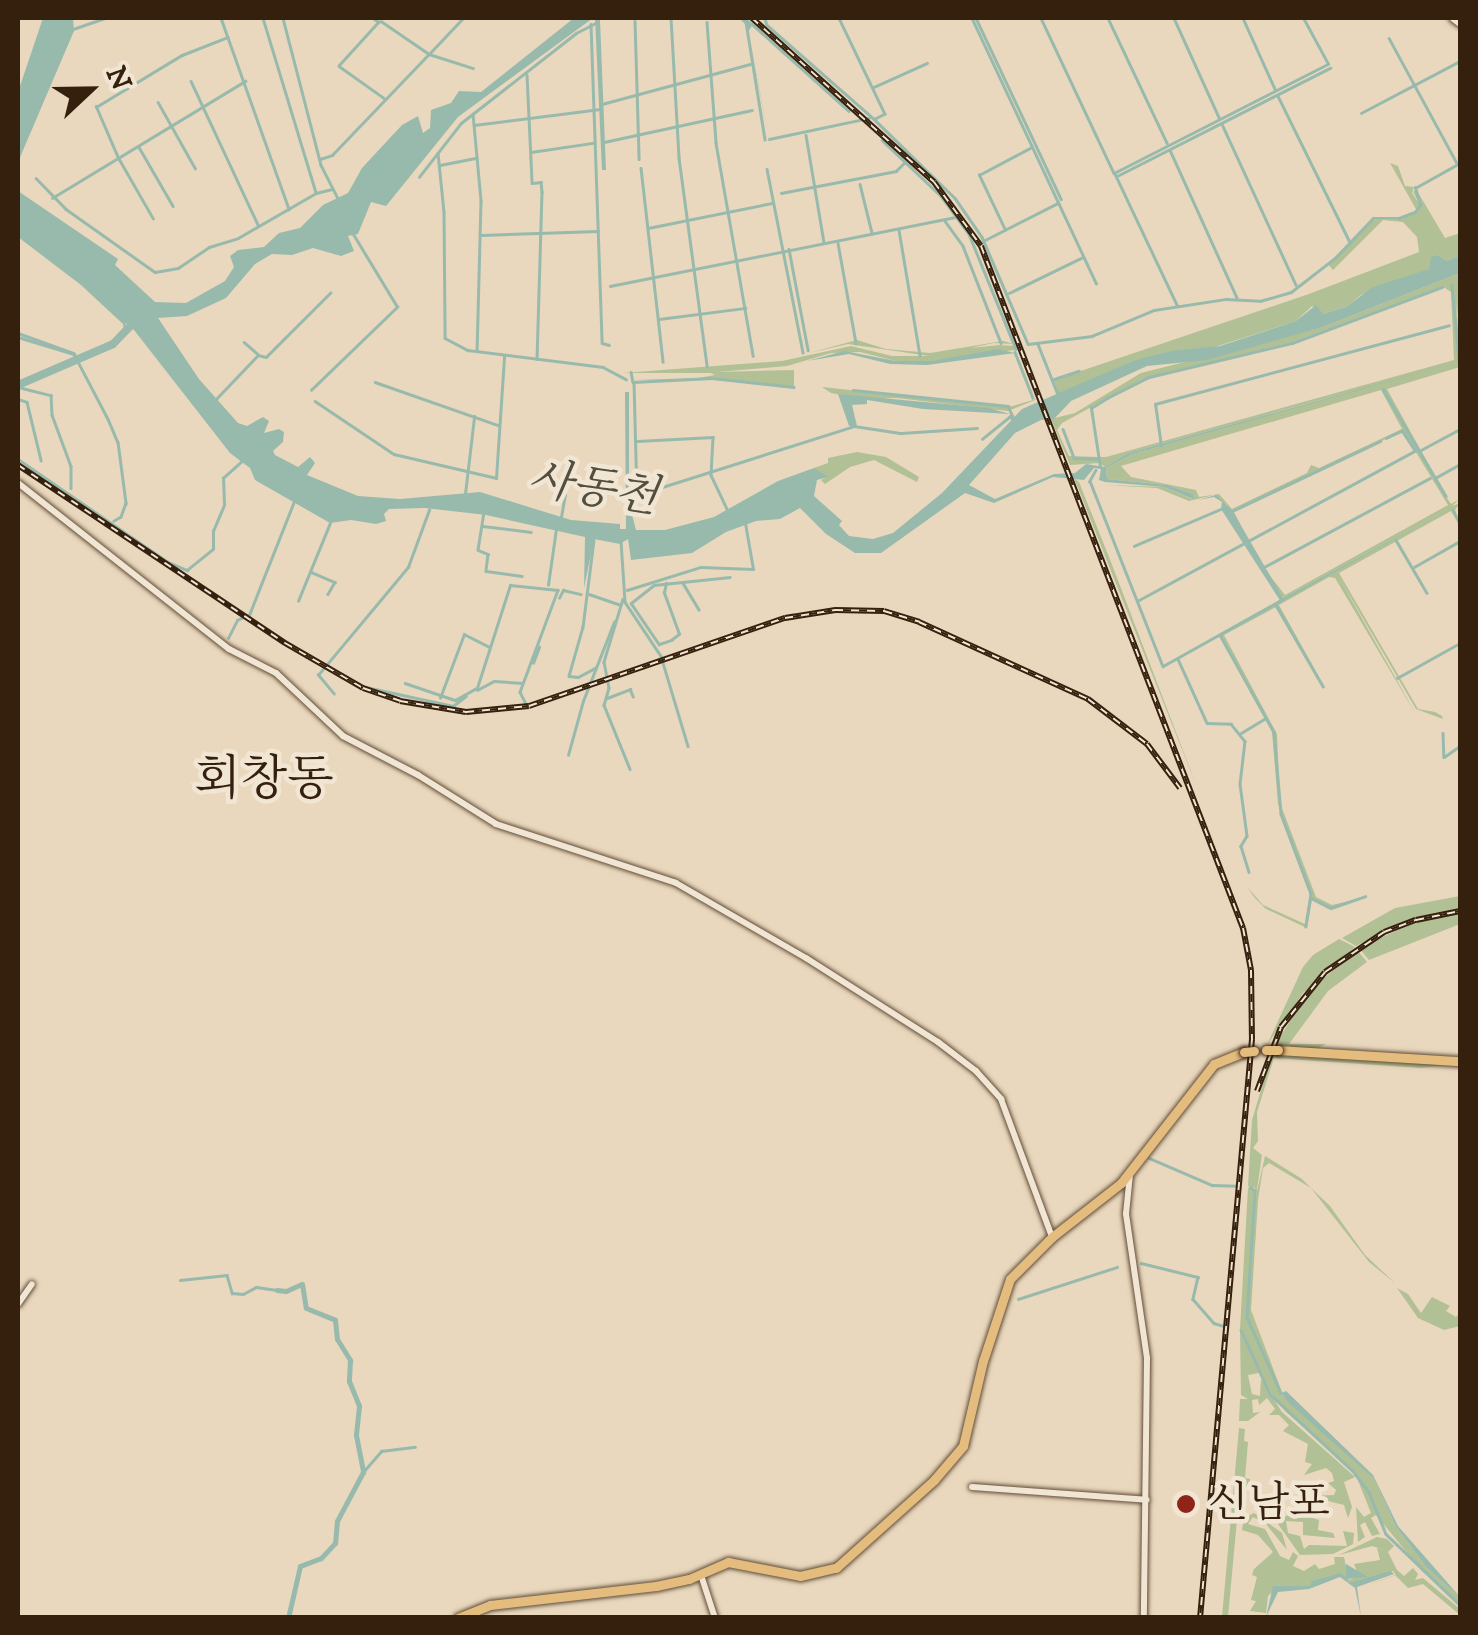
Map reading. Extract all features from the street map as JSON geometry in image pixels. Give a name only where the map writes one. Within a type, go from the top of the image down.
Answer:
[{"type":"main road","points":[[1452,18],[1460,24]]},
{"type":"main road","points":[[18,483],[229,649],[276,672],[343,736],[418,775],[496,824],[676,883],[938,1042],[976,1071],[1001,1099],[1052,1237]]},
{"type":"main road","points":[[458,1618],[490,1605],[618,1593],[701,1575],[732,1562],[800,1576],[832,1571],[939,1476],[958,1454],[970,1431],[979,1377],[1006,1285],[1052,1237],[1130,1172],[1206,1071],[1228,1056],[1266,1050],[1460,1062]]},
{"type":"main road","points":[[1130,1172],[1126,1214],[1147,1358],[1144,1618]]},
{"type":"main road","points":[[18,1304],[32,1284]]},
{"type":"main road","points":[[972,1487],[1147,1500]]},
{"type":"main road","points":[[701,1575],[715,1618]]},
{"type":"shaded area","points":[[43,18],[73,18],[74,31],[18,162],[18,92]]},
{"type":"shaded area","points":[[574,18],[593,18],[458,117],[386,206],[371,202],[358,234],[348,236],[354,251],[341,256],[313,248],[292,255],[272,254],[255,264],[226,298],[187,316],[158,318],[199,379],[238,423],[247,426],[263,417],[269,421],[264,433],[279,429],[284,432],[283,442],[273,451],[275,455],[298,467],[310,457],[315,463],[307,475],[358,496],[400,499],[480,492],[571,520],[620,524],[620,529],[626,529],[625,392],[629,392],[629,503],[636,530],[665,530],[714,517],[778,481],[814,468],[828,477],[817,480],[814,496],[842,521],[839,525],[849,536],[873,539],[893,533],[942,493],[1022,409],[1135,360],[1220,346],[1296,321],[1316,305],[1323,314],[1346,307],[1373,287],[1429,269],[1431,257],[1438,255],[1447,261],[1460,255],[1460,273],[1323,327],[1207,360],[1147,366],[1071,401],[1054,419],[1041,420],[1015,433],[969,485],[995,499],[1054,474],[1075,473],[1086,464],[1105,467],[1128,453],[1455,363],[1133,454],[1106,468],[1107,479],[1168,485],[1193,494],[1193,499],[1164,487],[1105,482],[1099,480],[1101,469],[1094,468],[1084,480],[1053,477],[994,503],[965,493],[881,553],[855,553],[826,534],[800,508],[780,519],[756,521],[726,532],[692,553],[631,560],[628,539],[620,544],[594,539],[584,588],[585,537],[486,515],[425,508],[389,509],[384,514],[386,521],[376,524],[351,520],[330,523],[255,480],[250,468],[230,453],[134,330],[126,323],[124,330],[123,324],[81,285],[18,237],[18,191],[118,259],[115,265],[155,302],[186,303],[225,281],[234,267],[230,256],[238,250],[264,247],[279,233],[300,228],[323,205],[348,193],[362,168],[402,125],[418,116],[423,133],[430,128],[431,110],[451,103],[459,91],[481,92]]},
{"type":"shaded area","points":[[595,18],[746,18],[753,24],[748,32],[769,138],[746,25],[740,19],[600,20],[606,170],[602,170]]},
{"type":"shaded area","points":[[1390,163],[1398,166],[1405,186],[1414,187],[1412,193],[1420,205],[1413,192],[1416,189],[1445,238],[1460,233],[1460,255],[1447,261],[1438,255],[1430,269],[1361,295],[1346,307],[1323,314],[1312,306],[1296,321],[1202,351],[1135,360],[1059,395],[1054,380],[1309,294],[1419,252],[1417,237],[1403,222],[1383,220],[1333,270],[1328,264],[1376,217],[1402,219],[1417,211]]},
{"type":"shaded area","points":[[1460,273],[1460,367],[1387,389],[1447,498],[1451,504],[1460,499],[1452,506],[1460,503],[1455,510],[1460,525],[1451,511],[1339,573],[1418,709],[1435,712],[1443,719],[1416,709],[1337,574],[1417,716],[1335,578],[1329,577],[1279,605],[1324,686],[1276,607],[1224,635],[1277,734],[1280,803],[1316,897],[1332,905],[1366,897],[1329,909],[1312,900],[1307,928],[1266,909],[1247,887],[1263,905],[1305,924],[1310,894],[1278,804],[1272,732],[1219,635],[1450,508],[1283,598],[1264,568],[1285,595],[1448,505],[1403,431],[1233,510],[1248,540],[1227,505],[1214,495],[1189,501],[1157,488],[1105,485],[1164,487],[1192,499],[1193,494],[1168,485],[1107,479],[1106,468],[1133,454],[1360,389],[1128,453],[1105,467],[1100,463],[1070,465],[1051,419],[1075,413],[1141,373],[1323,327]],"holes":[[[1442,286],[1451,292],[1454,360],[1106,457],[1069,456],[1057,430],[1062,423],[1143,379],[1292,342]],[[1381,390],[1402,429],[1319,468],[1311,465],[1307,473],[1232,509],[1219,494],[1199,497],[1196,490],[1131,477],[1121,466]]]},
{"type":"shaded area","points":[[857,340],[886,349],[930,353],[1003,341],[1014,344],[994,343],[970,348],[1000,345],[1014,346],[1015,350],[931,361],[896,361],[860,352],[831,353],[787,366],[717,372],[794,370],[794,387],[787,388],[712,377],[692,381],[634,380],[715,375],[711,373],[623,373],[782,361],[851,346],[892,356],[929,356],[848,344],[809,353]]},
{"type":"shaded area","points":[[998,349],[1015,353],[927,365],[890,364],[849,354],[807,361],[844,351],[896,361],[931,361]]},
{"type":"shaded area","points":[[822,387],[1009,407],[1040,398],[1008,411],[897,398],[865,399],[831,393]]},
{"type":"shaded area","points":[[838,394],[989,408],[1010,414],[923,409],[867,400],[867,404],[852,405],[857,426],[849,426]]},
{"type":"shaded area","points":[[857,452],[886,457],[919,477],[917,482],[874,460],[850,467],[825,484],[821,480],[827,477],[816,473],[814,468],[828,463],[828,458]]},
{"type":"shaded area","points":[[1074,478],[1109,557],[1197,787]]},
{"type":"shaded area","points":[[1216,495],[1232,510],[1283,598],[1450,508],[1281,602],[1221,509],[1222,502],[1214,497],[1198,500]]},
{"type":"shaded area","points":[[1460,896],[1460,909],[1404,922],[1356,946],[1342,938],[1395,908]]},
{"type":"shaded area","points":[[1460,912],[1460,924],[1369,960],[1359,948],[1417,921]]},
{"type":"shaded area","points":[[1339,939],[1355,947],[1303,993],[1267,1045],[1303,967],[1313,955]]},
{"type":"shaded area","points":[[1357,950],[1367,962],[1328,991],[1289,1044],[1326,1044],[1316,1049],[1275,1045],[1309,991]]},
{"type":"shaded area","points":[[1272,1053],[1454,1064],[1421,1068],[1274,1058],[1257,1112],[1258,1141],[1253,1148],[1262,1155],[1256,1196],[1265,1156],[1311,1188],[1269,1163],[1263,1168],[1251,1310],[1282,1392],[1246,1317],[1280,1393],[1374,1479],[1396,1527],[1427,1568],[1460,1597],[1460,1604],[1423,1572],[1376,1515],[1371,1518],[1380,1534],[1372,1536],[1365,1522],[1360,1525],[1365,1537],[1358,1542],[1356,1507],[1364,1517],[1371,1513],[1357,1478],[1369,1492],[1347,1465],[1285,1411],[1271,1393],[1240,1329],[1248,1188],[1254,1189],[1251,1242],[1253,1235],[1255,1188],[1248,1186],[1252,1120]]},
{"type":"shaded area","points":[[1311,1188],[1330,1206],[1365,1255],[1396,1284],[1369,1262]]},
{"type":"shaded area","points":[[1397,1288],[1408,1294],[1421,1313],[1432,1297],[1450,1306],[1446,1311],[1456,1317],[1460,1312],[1460,1326],[1444,1330],[1418,1318]]},
{"type":"shaded area","points":[[1240,1331],[1259,1373],[1248,1375],[1252,1394],[1260,1396],[1261,1379],[1282,1412],[1355,1477],[1344,1482],[1352,1507],[1348,1518],[1344,1505],[1308,1496],[1334,1495],[1336,1490],[1328,1483],[1334,1481],[1332,1473],[1326,1468],[1304,1475],[1312,1464],[1305,1462],[1308,1444],[1283,1431],[1289,1425],[1279,1415],[1269,1415],[1275,1409],[1267,1398],[1259,1405],[1258,1399],[1252,1400],[1253,1413],[1260,1412],[1248,1421],[1239,1421],[1240,1399],[1248,1399],[1241,1395]]},
{"type":"shaded area","points":[[1286,1391],[1373,1475],[1398,1526],[1460,1597],[1427,1568],[1396,1527],[1374,1479],[1290,1404],[1281,1393]]},
{"type":"shaded area","points":[[1239,1428],[1245,1429],[1244,1441],[1248,1442],[1245,1478],[1250,1479],[1250,1487],[1240,1487],[1228,1617],[1222,1617]]},
{"type":"shaded area","points":[[1291,1511],[1319,1520],[1318,1530],[1333,1533],[1335,1538],[1303,1535],[1303,1522],[1286,1521],[1288,1533],[1300,1536],[1304,1549],[1309,1545],[1347,1546],[1343,1531],[1354,1533],[1353,1544],[1333,1554],[1300,1555],[1278,1524]]},
{"type":"shaded area","points":[[1254,1513],[1282,1533],[1287,1550],[1266,1524],[1253,1517],[1248,1524],[1265,1529],[1280,1556],[1289,1560],[1293,1552],[1298,1556],[1293,1566],[1304,1571],[1315,1564],[1319,1569],[1335,1564],[1334,1557],[1344,1557],[1349,1580],[1359,1576],[1354,1564],[1380,1560],[1377,1548],[1387,1551],[1372,1546],[1339,1555],[1377,1537],[1387,1539],[1394,1546],[1388,1552],[1397,1570],[1404,1576],[1413,1568],[1418,1574],[1415,1580],[1423,1578],[1460,1609],[1460,1615],[1423,1584],[1408,1588],[1393,1571],[1360,1583],[1349,1583],[1340,1574],[1311,1586],[1276,1588],[1268,1596],[1266,1613],[1250,1611],[1256,1601],[1251,1600],[1257,1577],[1252,1575],[1254,1569],[1273,1552],[1258,1535],[1242,1530],[1244,1518]]},
{"type":"shaded area","points":[[1346,1564],[1368,1577],[1346,1579],[1349,1583],[1391,1571],[1394,1574],[1357,1587],[1361,1617],[1355,1588],[1340,1577],[1309,1589],[1278,1592],[1266,1617],[1273,1586],[1310,1586],[1312,1581],[1341,1573],[1346,1578]]},
{"type":"waterway","points":[[73,29],[105,18]]},
{"type":"waterway","points":[[221,18],[289,209]]},
{"type":"waterway","points":[[263,18],[316,192]]},
{"type":"waterway","points":[[283,18],[321,165],[339,200]]},
{"type":"waterway","points":[[373,18],[379,22],[339,66],[384,98]]},
{"type":"waterway","points":[[381,21],[429,54],[463,18]]},
{"type":"waterway","points":[[671,18],[679,158],[707,366]]},
{"type":"waterway","points":[[769,18],[765,19],[767,25],[874,119],[955,198],[982,237],[1028,344],[1092,336],[1154,310],[1226,299],[1260,301],[1291,292],[1335,258],[1373,218],[1399,218],[1415,212],[1420,205],[1415,188],[1460,163]]},
{"type":"waterway","points":[[839,18],[885,114],[875,119]]},
{"type":"waterway","points":[[972,18],[1096,283]]},
{"type":"waterway","points":[[976,18],[1061,199]]},
{"type":"waterway","points":[[1041,18],[1114,173]]},
{"type":"waterway","points":[[1108,18],[1167,143]]},
{"type":"waterway","points":[[1174,18],[1219,117]]},
{"type":"waterway","points":[[1243,18],[1275,89]]},
{"type":"waterway","points":[[1177,306],[1114,173],[1328,64],[1303,18]]},
{"type":"waterway","points":[[635,21],[639,159]]},
{"type":"waterway","points":[[707,22],[716,143],[753,356]]},
{"type":"waterway","points":[[746,22],[765,139]]},
{"type":"waterway","points":[[419,177],[461,123],[576,33],[596,23]]},
{"type":"waterway","points":[[591,24],[602,343],[609,345]]},
{"type":"waterway","points":[[752,24],[849,111]]},
{"type":"waterway","points":[[153,219],[118,158],[96,107],[182,55],[228,37]]},
{"type":"waterway","points":[[1389,38],[1457,163]]},
{"type":"waterway","points":[[320,159],[332,155],[429,54],[473,68]]},
{"type":"waterway","points":[[1361,113],[1460,61]]},
{"type":"waterway","points":[[874,87],[927,63]]},
{"type":"waterway","points":[[602,104],[750,64]]},
{"type":"waterway","points":[[1117,176],[1330,68]]},
{"type":"waterway","points":[[527,75],[532,183],[541,182],[542,192],[537,359]]},
{"type":"waterway","points":[[191,81],[258,225]]},
{"type":"waterway","points":[[52,198],[245,81]]},
{"type":"waterway","points":[[1278,96],[1349,240]]},
{"type":"waterway","points":[[158,102],[195,168]]},
{"type":"waterway","points":[[474,125],[600,109]]},
{"type":"waterway","points":[[604,142],[752,110]]},
{"type":"waterway","points":[[473,114],[481,201],[477,351]]},
{"type":"waterway","points":[[769,139],[869,118]]},
{"type":"waterway","points":[[1222,124],[1296,285]]},
{"type":"waterway","points":[[806,135],[824,242]]},
{"type":"waterway","points":[[882,140],[941,196],[969,234],[1016,349]]},
{"type":"waterway","points":[[531,152],[592,143]]},
{"type":"waterway","points":[[139,147],[173,206]]},
{"type":"waterway","points":[[1005,230],[979,175],[1030,148]]},
{"type":"waterway","points":[[1170,150],[1237,298]]},
{"type":"waterway","points":[[438,153],[444,212],[445,338],[468,350],[603,367],[626,379]]},
{"type":"waterway","points":[[440,165],[476,158]]},
{"type":"waterway","points":[[781,193],[896,171],[904,163]]},
{"type":"waterway","points":[[641,168],[663,362]]},
{"type":"waterway","points":[[767,169],[803,353]]},
{"type":"waterway","points":[[36,178],[66,209],[155,272],[178,268],[209,247],[238,238],[316,193],[332,189]]},
{"type":"waterway","points":[[860,184],[872,233]]},
{"type":"waterway","points":[[648,228],[772,203]]},
{"type":"waterway","points":[[985,240],[1058,203]]},
{"type":"waterway","points":[[610,286],[956,217]]},
{"type":"waterway","points":[[945,221],[963,246],[1001,343]]},
{"type":"waterway","points":[[899,230],[920,355]]},
{"type":"waterway","points":[[311,390],[397,307],[351,231]]},
{"type":"waterway","points":[[482,235],[598,231]]},
{"type":"waterway","points":[[838,243],[856,343]]},
{"type":"waterway","points":[[789,249],[808,350]]},
{"type":"waterway","points":[[1009,293],[1083,257]]},
{"type":"waterway","points":[[1452,285],[1459,361]]},
{"type":"waterway","points":[[1100,467],[1091,408],[1107,398],[1149,377],[1292,343],[1442,287]]},
{"type":"waterway","points":[[215,400],[258,355],[266,357],[330,293]]},
{"type":"waterway","points":[[659,319],[745,308]]},
{"type":"waterway","points":[[18,385],[113,344],[136,320]]},
{"type":"waterway","points":[[1161,446],[1155,404],[1449,325]]},
{"type":"waterway","points":[[18,333],[74,353]]},
{"type":"waterway","points":[[18,337],[74,354],[108,419],[118,442],[126,503],[121,517],[114,521]]},
{"type":"waterway","points":[[244,342],[258,354]]},
{"type":"waterway","points":[[1038,344],[1059,397]]},
{"type":"waterway","points":[[1015,352],[1033,398]]},
{"type":"waterway","points":[[315,401],[394,454],[496,478],[504,356]]},
{"type":"waterway","points":[[1054,379],[1079,371]]},
{"type":"waterway","points":[[631,372],[633,382],[712,378],[794,387]]},
{"type":"waterway","points":[[375,382],[498,425]]},
{"type":"waterway","name":"사동천","points":[[634,382],[637,495],[854,426],[901,433],[977,428]]},
{"type":"waterway","points":[[18,387],[51,395],[52,415],[71,466],[71,488]]},
{"type":"waterway","points":[[1383,389],[1446,496]]},
{"type":"waterway","points":[[853,390],[1008,406],[1015,421]]},
{"type":"waterway","points":[[18,399],[27,402],[41,460]]},
{"type":"waterway","points":[[982,439],[1010,416],[1013,420]]},
{"type":"waterway","points":[[465,494],[474,417]]},
{"type":"waterway","points":[[1063,429],[1074,458],[1097,459]]},
{"type":"waterway","points":[[1419,451],[1460,429]]},
{"type":"waterway","points":[[1139,600],[1415,451],[1402,431],[1387,438]]},
{"type":"waterway","points":[[637,441],[713,437],[711,475],[729,513]]},
{"type":"waterway","points":[[1230,512],[1380,441]]},
{"type":"waterway","points":[[18,459],[168,562],[187,570],[213,549],[213,531],[224,505],[223,478],[242,461]]},
{"type":"waterway","points":[[1435,478],[1460,464]]},
{"type":"waterway","points":[[1096,470],[1090,481],[1163,666],[1281,600]]},
{"type":"waterway","points":[[1264,567],[1430,478]]},
{"type":"waterway","name":"사동천","points":[[561,517],[565,494]]},
{"type":"waterway","points":[[228,638],[237,620],[249,615],[295,499]]},
{"type":"waterway","points":[[1134,546],[1223,508]]},
{"type":"waterway","points":[[334,694],[318,675],[408,567],[429,510]]},
{"type":"waterway","points":[[1453,510],[1460,524]]},
{"type":"waterway","points":[[484,512],[478,550],[488,554],[486,571],[522,576]]},
{"type":"waterway","points":[[298,601],[330,523]]},
{"type":"waterway","points":[[627,590],[701,567],[753,569],[745,523]]},
{"type":"waterway","points":[[483,526],[531,532]]},
{"type":"waterway","name":"사동천","points":[[548,585],[556,529]]},
{"type":"waterway","name":"사동천","points":[[594,540],[583,627],[569,676],[578,677],[595,668]]},
{"type":"waterway","points":[[1396,540],[1427,593]]},
{"type":"waterway","name":"사동천","points":[[621,541],[625,602],[661,656],[688,746]]},
{"type":"waterway","points":[[1414,567],[1460,541]]},
{"type":"waterway","points":[[311,572],[335,582],[328,594]]},
{"type":"waterway","points":[[631,603],[654,585],[730,577]]},
{"type":"waterway","points":[[631,603],[659,644],[671,640],[679,634],[664,593],[666,583]]},
{"type":"waterway","points":[[683,583],[699,610]]},
{"type":"waterway","points":[[405,683],[455,700],[477,688],[510,585],[558,590],[520,692],[525,702]]},
{"type":"waterway","points":[[559,598],[563,590],[581,594]]},
{"type":"waterway","points":[[589,594],[618,604]]},
{"type":"waterway","points":[[623,599],[604,662],[609,688],[604,705],[630,769]]},
{"type":"waterway","points":[[1276,605],[1323,686]]},
{"type":"waterway","points":[[568,755],[583,701],[614,622]]},
{"type":"waterway","points":[[440,698],[464,634],[488,646]]},
{"type":"waterway","points":[[1220,635],[1274,732],[1281,814],[1311,894],[1306,927]]},
{"type":"waterway","points":[[1397,678],[1460,643]]},
{"type":"waterway","points":[[533,663],[539,647]]},
{"type":"waterway","points":[[1178,659],[1207,723],[1231,724],[1245,741],[1240,784],[1247,836],[1241,846],[1249,872]]},
{"type":"waterway","points":[[477,690],[494,681],[522,683]]},
{"type":"waterway","points":[[366,687],[453,706],[466,696]]},
{"type":"waterway","points":[[607,698],[630,689],[633,696]]},
{"type":"waterway","points":[[1241,733],[1264,719]]},
{"type":"waterway","points":[[1443,733],[1444,757],[1460,746]]},
{"type":"waterway","points":[[1311,898],[1331,908],[1365,896]]},
{"type":"waterway","points":[[1149,1158],[1212,1185],[1236,1186]]},
{"type":"waterway","points":[[1250,1187],[1255,1191],[1247,1317],[1281,1393]]},
{"type":"waterway","points":[[1141,1263],[1198,1277],[1193,1299],[1214,1323],[1227,1327]]},
{"type":"waterway","points":[[1018,1299],[1117,1267]]},
{"type":"waterway","points":[[180,1280],[227,1275],[232,1293],[243,1294],[256,1287],[277,1290]]},
{"type":"waterway","points":[[277,1290],[286,1291],[302,1284],[306,1308],[335,1320],[337,1339],[350,1360],[349,1381],[359,1406],[356,1435],[363,1472],[337,1521],[335,1543],[321,1558],[300,1566],[288,1618]]},
{"type":"waterway","points":[[1241,1330],[1270,1394],[1353,1471],[1369,1492],[1386,1534],[1460,1605]]},
{"type":"waterway","points":[[363,1472],[381,1451],[415,1447]]},
{"type":"railway","points":[[752,18],[934,182],[981,246],[1243,928],[1251,970],[1252,1039],[1200,1618]]},
{"type":"railway","points":[[18,465],[285,643],[363,688],[400,701],[466,712],[529,706],[785,618],[835,610],[884,611],[919,622],[1088,699],[1147,744],[1180,788]]},
{"type":"railway","points":[[1257,1091],[1281,1027],[1325,972],[1384,932],[1416,920],[1460,911]]},
{"type":"place","name":"신남포","points":[[1186,1504]]},
{"type":"district","name":"회창동","points":[[264,781]]}]
